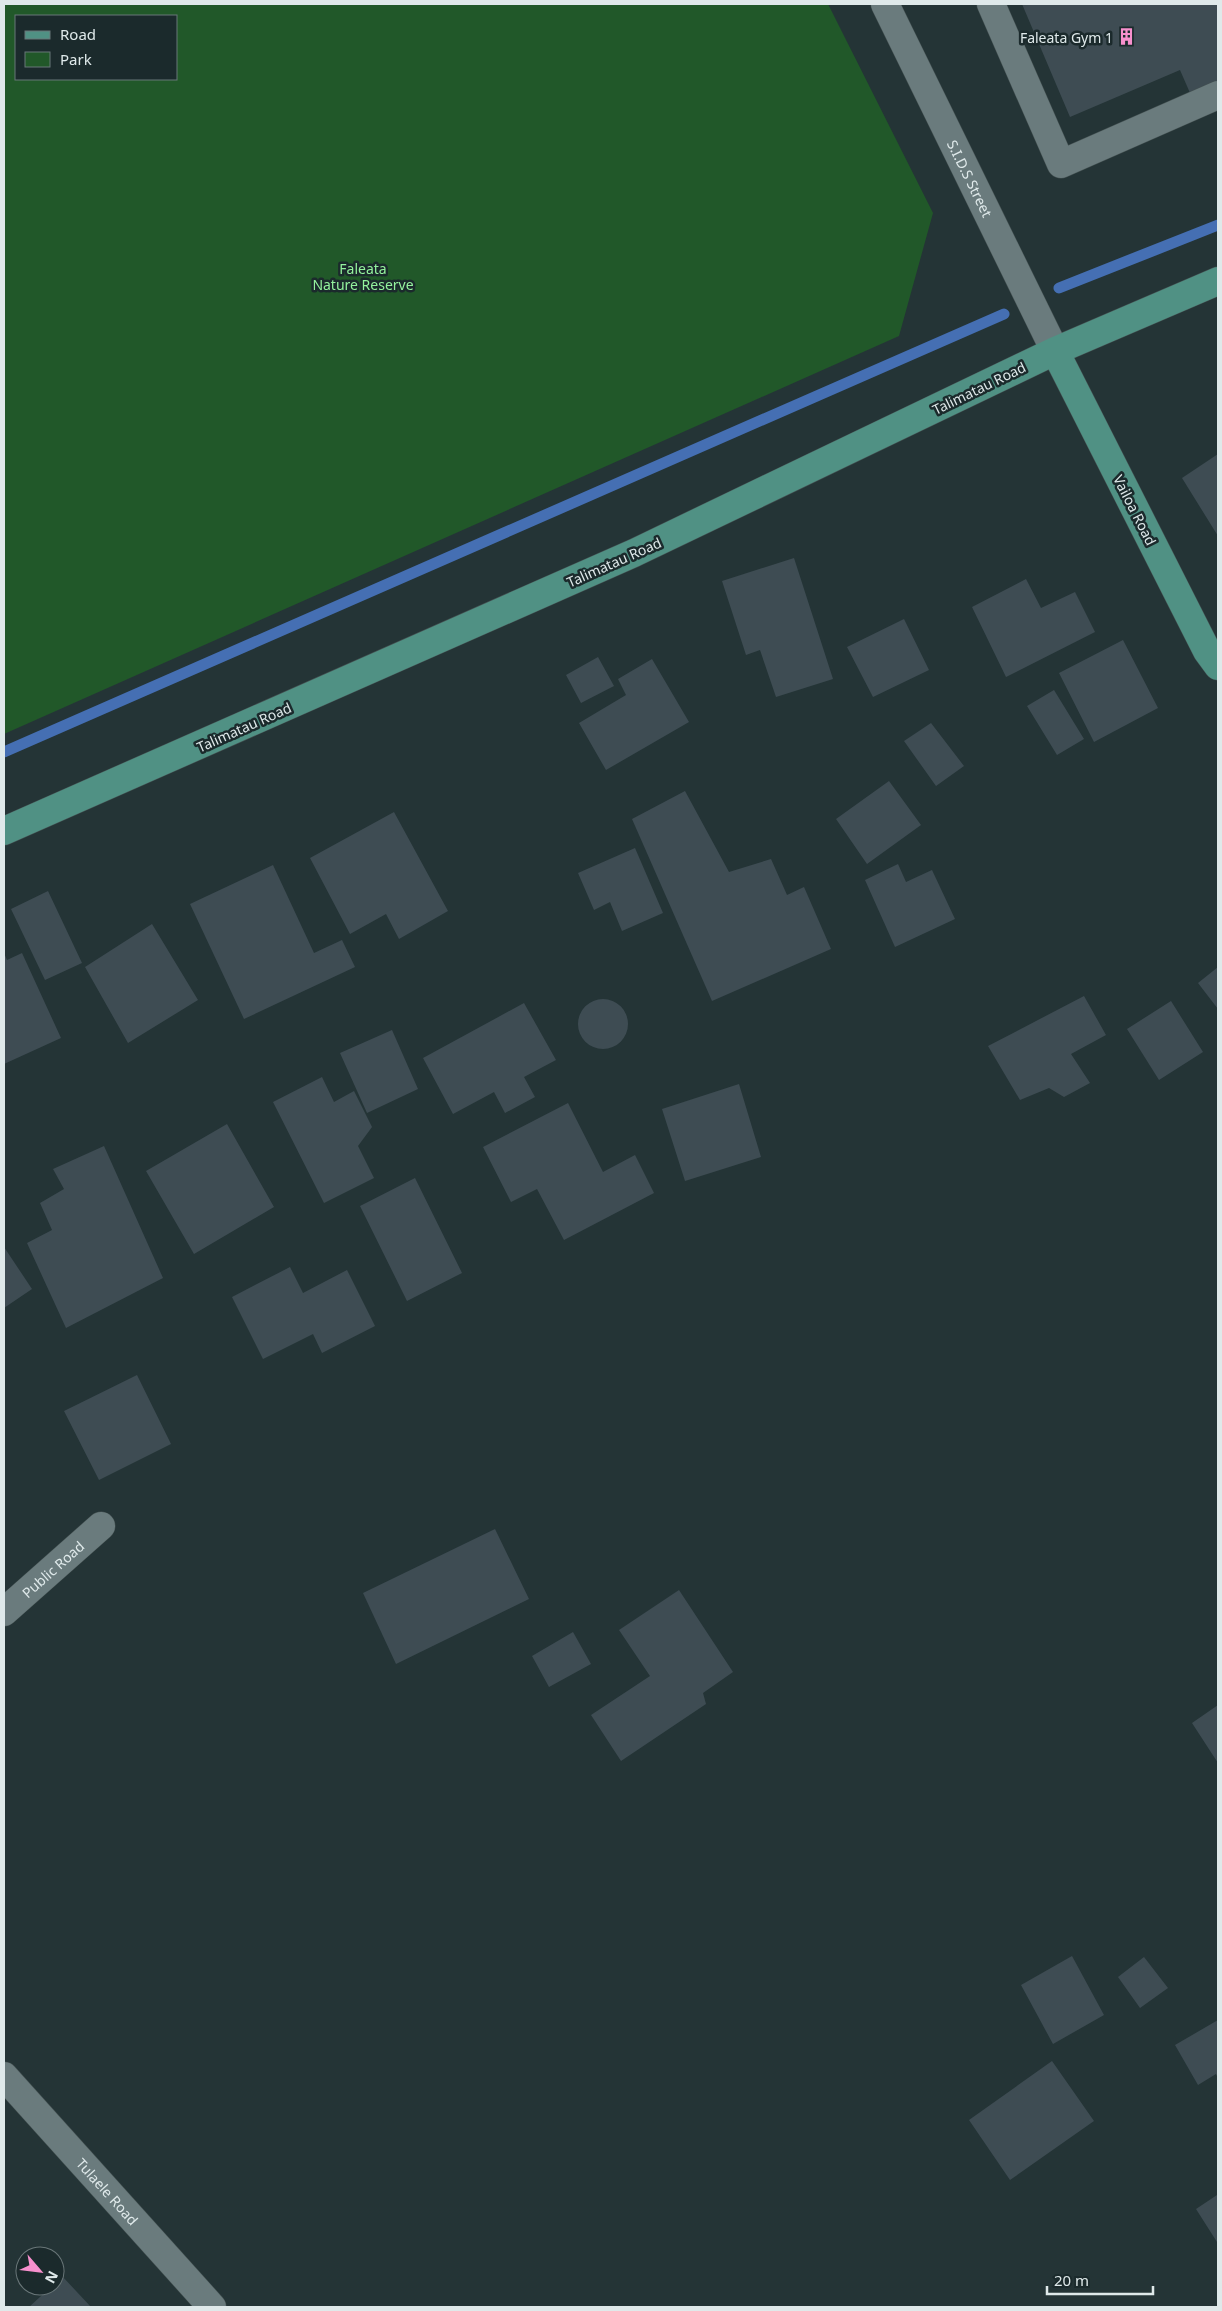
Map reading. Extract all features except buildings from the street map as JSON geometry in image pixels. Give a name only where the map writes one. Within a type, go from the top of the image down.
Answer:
[{"type":"main road","name":"Talimatau Road","points":[[4,832],[634,553],[1055,352],[1218,281]]},
{"type":"main road","name":"Vailoa Road","points":[[1055,352],[1207,651],[1218,666]]},
{"type":"street","name":"S.I.D.S Street","points":[[885,4],[1055,352]]},
{"type":"street","points":[[991,4],[1061,164],[1218,95]]},
{"type":"street","name":"Public Road","points":[[4,1612],[101,1526]]},
{"type":"street","name":"Tulaele Road","points":[[4,2076],[212,2307]]},
{"type":"green space","name":"Faleata Nature Reserve","points":[[4,4],[828,4],[933,213],[899,336],[4,734]]},
{"type":"waterway","points":[[1059,288],[1218,225]]},
{"type":"waterway","points":[[4,752],[1004,314]]},
{"type":"place","name":"Faleata Gym 1","points":[[1127,37]]}]
